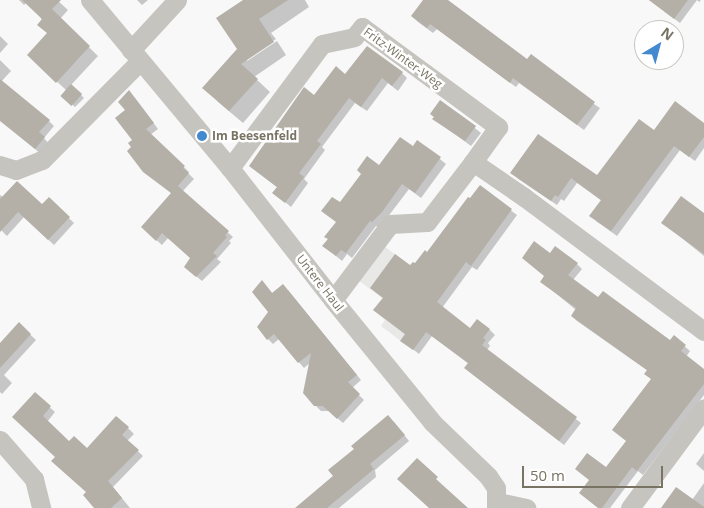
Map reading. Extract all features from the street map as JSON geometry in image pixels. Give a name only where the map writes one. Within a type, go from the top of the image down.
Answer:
[{"type":"street","name":"Untere Haul","points":[[90,0],[230,168],[333,300],[432,422],[488,476],[496,488],[497,505]]},
{"type":"street","points":[[0,165],[16,170],[42,160],[136,56],[177,0]]},
{"type":"street","name":"Fritz-Winter-Weg","points":[[230,168],[322,44],[354,37],[362,27],[498,127],[427,222],[390,224],[333,300]]},
{"type":"street","points":[[473,162],[524,197],[704,331]]},
{"type":"street","points":[[630,508],[704,408]]},
{"type":"street","points":[[0,440],[34,478],[41,508]]},
{"type":"street","points":[[497,505],[526,508]]},
{"type":"shaded area","points":[[384,246],[408,264],[442,311],[413,350],[381,326],[385,320],[373,310],[382,298],[358,280]]},
{"type":"building","points":[[22,0],[61,0],[52,9],[90,46],[56,83],[27,55],[47,33],[37,25],[42,19]]},
{"type":"building","points":[[243,0],[288,0],[259,19],[274,42],[241,64],[258,79],[229,111],[202,88],[237,49],[216,18]]},
{"type":"building","points":[[423,0],[448,0],[527,59],[531,54],[595,102],[577,125],[513,78],[510,83],[430,24],[427,28],[411,16]]},
{"type":"building","points":[[649,0],[688,0],[674,19]]},
{"type":"building","points":[[367,46],[403,72],[392,86],[382,78],[361,107],[349,98],[317,141],[321,144],[299,173],[304,177],[285,203],[272,193],[277,187],[249,166],[304,87],[314,95],[336,66],[345,74]]},
{"type":"building","points":[[0,79],[50,120],[39,132],[45,137],[35,149],[0,121]]},
{"type":"building","points":[[71,84],[82,94],[71,106],[60,96]]},
{"type":"building","points":[[129,90],[154,123],[146,129],[185,166],[183,168],[189,173],[178,186],[229,231],[225,235],[227,237],[213,253],[217,256],[196,277],[184,267],[190,258],[162,233],[156,241],[141,227],[171,193],[143,172],[127,151],[131,147],[128,143],[132,140],[115,118],[125,110],[118,102]]},
{"type":"building","points":[[440,100],[476,126],[465,141],[432,119],[434,117],[430,114]]},
{"type":"building","points":[[675,101],[704,123],[704,137],[689,157],[674,146],[611,231],[589,216],[601,200],[571,178],[558,197],[555,195],[551,201],[510,173],[538,134],[597,175],[639,119],[654,130]]},
{"type":"building","points":[[400,137],[413,146],[417,140],[441,157],[415,193],[402,184],[382,212],[372,222],[370,221],[346,253],[341,250],[336,256],[322,246],[328,239],[324,237],[336,222],[321,211],[332,197],[340,202],[361,174],[357,170],[367,156],[379,165]]},
{"type":"building","points":[[17,181],[42,204],[49,197],[70,217],[48,240],[18,212],[0,232],[0,199]]},
{"type":"building","points":[[480,185],[512,209],[471,266],[466,262],[437,302],[470,328],[477,319],[490,329],[483,338],[486,340],[482,345],[577,417],[559,441],[464,368],[468,363],[426,332],[413,350],[400,341],[405,334],[373,310],[383,298],[370,288],[395,254],[410,265],[413,262],[415,263],[425,250],[427,252],[468,197],[470,198]]},
{"type":"building","points":[[681,196],[704,213],[704,254],[661,223]]},
{"type":"building","points":[[534,241],[550,253],[555,246],[578,263],[568,275],[598,297],[603,291],[670,340],[674,335],[686,345],[681,351],[704,369],[704,384],[637,471],[632,467],[602,508],[598,508],[579,493],[589,480],[575,469],[587,453],[606,467],[626,441],[612,430],[651,379],[644,374],[647,370],[571,316],[576,308],[540,282],[544,276],[522,258]]},
{"type":"building","points":[[262,280],[272,293],[283,284],[357,375],[348,382],[360,394],[337,419],[323,406],[314,406],[303,393],[311,353],[298,363],[274,334],[267,340],[257,327],[268,312],[252,292]]},
{"type":"building","points":[[19,322],[31,334],[0,368],[0,343]]},
{"type":"building","points":[[35,392],[51,406],[43,416],[69,441],[74,436],[87,448],[116,416],[129,427],[122,435],[139,450],[108,481],[122,498],[111,508],[94,508],[83,495],[86,492],[51,461],[55,457],[12,417]]},
{"type":"building","points":[[388,415],[405,435],[370,464],[374,469],[327,508],[295,508],[333,476],[328,470],[354,449],[351,446]]},
{"type":"building","points":[[417,458],[438,477],[436,479],[468,508],[429,508],[397,479]]},
{"type":"building","points":[[676,487],[704,507],[704,508],[661,508]]},
{"type":"place","name":"Im Beesenfeld","points":[[202,136]]}]
